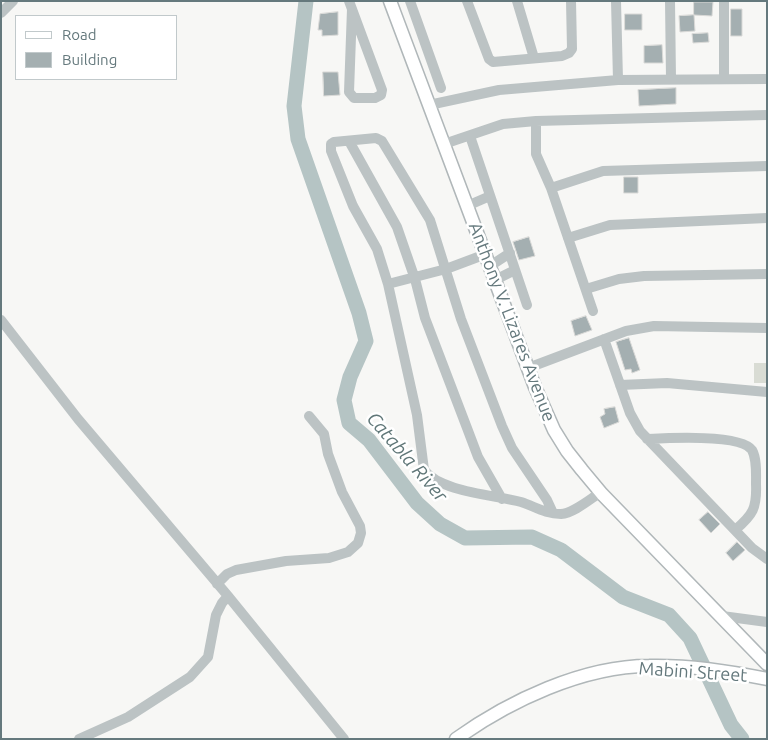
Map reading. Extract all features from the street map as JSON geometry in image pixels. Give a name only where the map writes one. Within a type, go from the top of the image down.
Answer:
[{"type":"main road","name":"Anthony V. Lizares Avenue","points":[[390,1],[535,387],[554,430],[567,452],[601,492],[722,616],[751,650],[767,664]]},
{"type":"main road","points":[[739,673],[750,659],[751,650]]},
{"type":"main road","name":"Mabini Street","points":[[456,739],[501,710],[547,688],[620,669],[661,666],[724,671],[767,679]]},
{"type":"street","points":[[1,12],[13,1]]},
{"type":"street","points":[[410,1],[441,88]]},
{"type":"street","points":[[467,1],[491,61],[566,56],[572,49],[571,1]]},
{"type":"street","points":[[517,1],[534,58]]},
{"type":"street","points":[[616,1],[618,80]]},
{"type":"street","points":[[670,1],[671,79]]},
{"type":"street","points":[[724,1],[724,79]]},
{"type":"street","points":[[350,5],[382,90],[378,97],[354,98],[349,92],[350,5]]},
{"type":"street","points":[[429,105],[499,90],[618,80],[767,79]]},
{"type":"street","points":[[444,144],[503,124],[536,121],[767,115]]},
{"type":"street","points":[[536,121],[536,154],[551,188],[593,311]]},
{"type":"street","points":[[470,136],[527,305]]},
{"type":"street","points":[[553,513],[547,500],[512,448],[461,318],[430,220],[382,141],[376,138],[334,142],[331,144],[331,151],[353,206],[377,249],[388,284],[417,415],[424,470],[430,476],[448,485],[471,492],[522,502],[553,513],[566,513],[601,492]]},
{"type":"street","points":[[349,141],[397,227],[415,279],[425,318],[475,450],[502,499]]},
{"type":"street","points":[[551,188],[603,171],[767,166]]},
{"type":"street","points":[[467,206],[490,196]]},
{"type":"street","points":[[568,238],[610,225],[767,218]]},
{"type":"street","points":[[388,284],[415,279],[446,269],[510,254]]},
{"type":"street","points":[[495,280],[515,270]]},
{"type":"street","points":[[586,289],[619,279],[644,276],[767,274]]},
{"type":"street","points":[[1,320],[78,418],[228,596],[344,739]]},
{"type":"street","points":[[528,368],[626,331],[654,326],[767,328]]},
{"type":"street","points":[[604,339],[635,423],[647,439],[752,548],[767,559]]},
{"type":"street","points":[[620,385],[668,383],[767,392]]},
{"type":"street","points":[[217,584],[227,574],[236,570],[286,561],[329,558],[348,552],[358,543],[361,533],[360,526],[342,492],[328,454],[324,434],[309,416]]},
{"type":"street","points":[[647,439],[687,437],[713,439],[746,444],[751,449],[756,467],[755,507],[746,521],[735,530]]},
{"type":"street","points":[[79,739],[128,717],[190,676],[208,657],[216,615],[228,596]]},
{"type":"street","points":[[722,616],[767,622]]},
{"type":"shaded area","points":[[754,363],[767,363],[767,383],[754,383]]},
{"type":"building","points":[[694,2],[713,2],[712,16],[694,15]]},
{"type":"building","points":[[731,9],[742,9],[742,36],[731,36]]},
{"type":"building","points":[[338,12],[338,35],[322,36],[322,30],[318,30],[320,14]]},
{"type":"building","points":[[625,14],[642,14],[642,30],[625,30]]},
{"type":"building","points":[[694,15],[695,31],[680,32],[679,16]]},
{"type":"building","points":[[708,33],[709,42],[693,43],[692,34]]},
{"type":"building","points":[[662,45],[663,63],[644,63],[644,46]]},
{"type":"building","points":[[323,72],[338,72],[340,95],[324,96]]},
{"type":"building","points":[[676,88],[676,104],[639,106],[638,90]]},
{"type":"building","points":[[624,177],[638,177],[638,193],[624,193]]},
{"type":"building","points":[[529,237],[535,256],[519,260],[513,242]]},
{"type":"building","points":[[586,316],[592,330],[575,336],[571,321]]},
{"type":"building","points":[[629,338],[640,370],[632,373],[631,369],[625,370],[616,342]]},
{"type":"building","points":[[615,407],[619,422],[604,428],[600,417],[605,414],[604,409]]},
{"type":"building","points":[[708,512],[720,524],[711,533],[699,520]]},
{"type":"building","points":[[737,542],[745,550],[733,561],[726,553]]},
{"type":"waterway","name":"Catabla River","points":[[306,1],[294,106],[298,139],[359,313],[366,341],[350,377],[344,400],[349,423],[369,440],[417,503],[440,524],[465,538],[532,537],[561,550],[623,597],[669,615],[690,638],[731,725],[742,739]]}]
